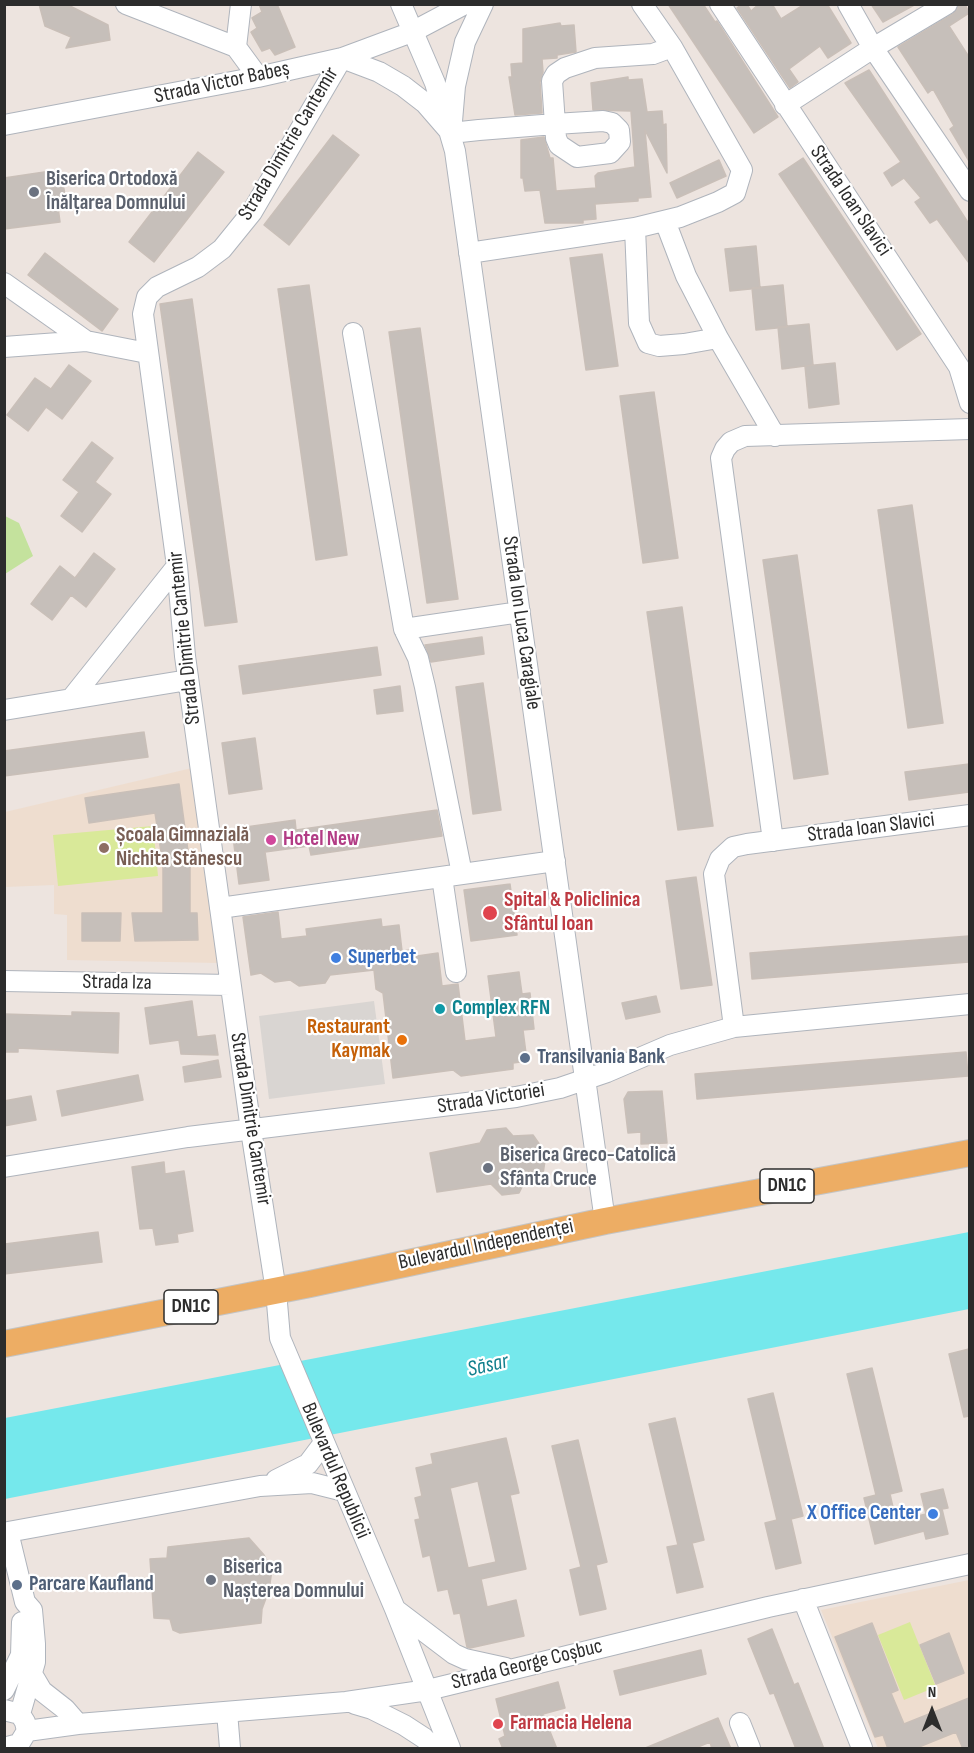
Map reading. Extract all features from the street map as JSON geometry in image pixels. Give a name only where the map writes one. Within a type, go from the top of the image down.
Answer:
[{"type":"main road","name":"Bulevardul Independenței","points":[[4,1344],[605,1221],[969,1154]]},
{"type":"street","points":[[126,4],[236,47],[258,76]]},
{"type":"street","points":[[236,47],[241,4]]},
{"type":"street","name":"Strada Ion Luca Caragiale","points":[[400,4],[435,82],[451,133],[470,253],[605,1221]]},
{"type":"street","name":"Strada Victor Babeș","points":[[4,125],[342,58],[412,32],[465,4]]},
{"type":"street","points":[[451,133],[454,86],[465,42],[483,4]]},
{"type":"street","points":[[470,253],[635,228],[664,221],[718,202],[735,193],[742,170],[672,47],[642,4]]},
{"type":"street","name":"Strada Ioan Slavici","points":[[720,4],[959,367],[969,403]]},
{"type":"street","points":[[848,4],[873,48],[969,191]]},
{"type":"street","points":[[785,105],[873,48],[947,4]]},
{"type":"street","points":[[451,133],[555,124],[552,81],[556,74],[565,68],[595,58],[652,54],[672,47]]},
{"type":"street","points":[[342,58],[379,72],[403,86],[425,103],[451,133]]},
{"type":"street","name":"Strada Dimitrie Cantemir","points":[[276,1290],[230,985],[188,680],[177,566],[143,314],[147,297],[157,287],[198,267],[222,249],[252,212],[342,58]]},
{"type":"street","points":[[664,221],[686,276],[718,338],[775,436]]},
{"type":"street","points":[[635,228],[639,322],[648,342],[659,346],[718,338]]},
{"type":"street","points":[[4,283],[86,341]]},
{"type":"street","points":[[353,333],[404,628],[418,657],[423,677],[462,874]]},
{"type":"street","points":[[4,347],[86,341],[147,353]]},
{"type":"street","points":[[773,841],[721,458],[731,442],[745,436],[969,429]]},
{"type":"street","points":[[71,699],[177,566]]},
{"type":"street","points":[[404,628],[520,612]]},
{"type":"street","points":[[4,710],[188,680]]},
{"type":"street","name":"Strada Ioan Slavici","points":[[734,1027],[714,874],[720,859],[733,848],[969,815]]},
{"type":"street","points":[[220,908],[555,861]]},
{"type":"street","points":[[442,877],[456,972]]},
{"type":"street","name":"Strada Iza","points":[[4,981],[230,985]]},
{"type":"street","name":"Strada Victoriei","points":[[4,1167],[188,1137],[516,1097],[585,1080],[670,1045],[734,1027],[969,1004]]},
{"type":"street","name":"Bulevardul Republicii","points":[[276,1290],[280,1338],[288,1360],[395,1609],[450,1749]]},
{"type":"street","points":[[260,1486],[293,1474],[308,1464],[323,1444]]},
{"type":"street","points":[[17,1731],[35,1662],[32,1610],[25,1602],[8,1532],[260,1486],[295,1483],[331,1486],[344,1491]]},
{"type":"street","name":"Strada George Coșbuc","points":[[17,1731],[346,1702],[428,1690],[803,1599],[969,1564]]},
{"type":"street","points":[[803,1599],[862,1749]]},
{"type":"street","points":[[4,1690],[21,1655],[21,1612],[25,1602]]},
{"type":"street","points":[[395,1609],[454,1654],[465,1659],[509,1669]]},
{"type":"street","points":[[32,1674],[42,1691],[65,1709],[78,1724]]},
{"type":"street","points":[[346,1702],[372,1709],[404,1725],[424,1738],[434,1749]]},
{"type":"street","points":[[227,1712],[230,1749]]},
{"type":"street","points":[[740,1723],[750,1749]]},
{"type":"shaded area","name":"Școala Gimnazială Nichita Stănescu","points":[[192,768],[219,963],[67,960],[67,915],[54,914],[54,885],[5,887],[5,812]]},
{"type":"shaded area","points":[[374,1001],[385,1084],[269,1099],[259,1016]]},
{"type":"shaded area","points":[[969,1580],[969,1748],[878,1748],[821,1610]]},
{"type":"green space","points":[[5,516],[19,523],[33,556],[5,574]]},
{"type":"green space","points":[[153,826],[158,876],[58,886],[53,835]]},
{"type":"green space","points":[[910,1622],[936,1687],[904,1700],[878,1635]]},
{"type":"water","name":"Săsar","points":[[969,1232],[969,1309],[5,1499],[5,1418]]},
{"type":"building","points":[[39,4],[66,4],[108,25],[110,40],[66,48],[71,37],[45,26]]},
{"type":"building","points":[[259,4],[277,4],[295,47],[275,55],[270,48],[262,51],[251,32],[257,28],[252,18],[262,12]]},
{"type":"building","points":[[668,4],[703,4],[715,22],[717,21],[778,117],[754,133]]},
{"type":"building","points":[[742,4],[747,4],[751,11],[759,4],[772,4],[781,19],[805,4],[827,4],[851,43],[828,58],[820,46],[789,69],[798,82],[790,88],[737,8]]},
{"type":"building","points":[[871,4],[916,4],[883,22]]},
{"type":"building","points":[[960,4],[965,4],[969,13],[949,26],[969,57],[969,161],[950,129],[954,126],[933,89],[928,93],[898,47],[953,14]]},
{"type":"building","points":[[560,23],[561,26],[574,25],[576,52],[557,55],[557,58],[542,59],[543,72],[540,82],[542,113],[515,115],[509,77],[512,77],[511,64],[523,63],[523,29]]},
{"type":"building","points":[[869,70],[969,224],[969,263],[937,219],[930,223],[915,202],[921,198],[904,178],[892,186],[884,173],[901,162],[845,83]]},
{"type":"building","points":[[628,77],[628,80],[642,79],[647,112],[662,111],[663,125],[666,124],[667,173],[645,130],[651,197],[638,198],[638,201],[595,204],[596,219],[583,220],[583,223],[545,223],[540,190],[525,191],[523,178],[521,178],[521,140],[544,137],[550,158],[553,158],[556,191],[596,188],[595,176],[598,173],[635,167],[631,111],[593,110],[591,83]]},
{"type":"building","points":[[333,135],[359,155],[289,245],[264,225]]},
{"type":"building","points":[[198,152],[224,172],[154,262],[129,242]]},
{"type":"building","points":[[803,158],[921,334],[897,350],[779,174]]},
{"type":"building","points":[[719,160],[726,176],[677,198],[670,183]]},
{"type":"building","name":"Biserica Ortodoxă Înălțarea Domnului","points":[[51,171],[53,178],[63,183],[66,201],[58,207],[60,222],[4,229],[4,178]]},
{"type":"building","points":[[756,246],[760,288],[730,291],[725,249]]},
{"type":"building","points":[[45,253],[118,309],[102,331],[28,275]]},
{"type":"building","points":[[602,254],[618,366],[586,370],[570,258]]},
{"type":"building","points":[[309,285],[347,555],[316,560],[278,289]]},
{"type":"building","points":[[783,285],[787,327],[756,330],[752,288]]},
{"type":"building","points":[[192,299],[237,622],[205,626],[160,304]]},
{"type":"building","points":[[809,324],[813,365],[782,369],[778,327]]},
{"type":"building","points":[[420,328],[458,599],[427,603],[389,332]]},
{"type":"building","points":[[835,363],[839,404],[809,408],[805,366]]},
{"type":"building","points":[[69,365],[91,381],[62,419],[46,407],[28,431],[7,415],[35,378],[51,389]]},
{"type":"building","points":[[654,392],[678,558],[643,563],[620,396]]},
{"type":"building","points":[[92,442],[113,458],[95,482],[111,494],[82,532],[61,516],[79,492],[63,480]]},
{"type":"building","points":[[912,505],[943,723],[908,728],[878,510]]},
{"type":"building","points":[[94,553],[115,569],[86,607],[71,595],[52,620],[31,604],[60,566],[75,578]]},
{"type":"building","points":[[797,555],[828,774],[794,779],[763,560]]},
{"type":"building","points":[[682,607],[713,826],[678,830],[647,612]]},
{"type":"building","points":[[482,637],[484,654],[431,662],[425,645]]},
{"type":"building","points":[[377,647],[381,675],[243,694],[239,666]]},
{"type":"building","points":[[483,683],[501,810],[473,814],[456,687]]},
{"type":"building","points":[[400,686],[403,711],[377,714],[374,690]]},
{"type":"building","points":[[144,732],[148,757],[4,776],[4,751]]},
{"type":"building","points":[[255,738],[262,789],[229,794],[222,743]]},
{"type":"building","points":[[969,764],[969,792],[909,800],[905,772]]},
{"type":"building","points":[[179,784],[190,866],[190,913],[197,913],[198,940],[135,941],[132,913],[163,913],[163,865],[155,813],[89,823],[85,798]]},
{"type":"building","points":[[437,810],[442,836],[311,855],[309,846],[265,852],[269,880],[239,884],[232,829],[295,820],[296,830]]},
{"type":"building","points":[[696,877],[712,985],[681,989],[666,881]]},
{"type":"building","name":"Spital & Policlinica Sfântul Ioan","points":[[510,884],[517,935],[471,941],[464,890]]},
{"type":"building","points":[[278,912],[281,939],[307,936],[306,929],[381,919],[382,927],[399,925],[402,951],[410,950],[410,957],[438,953],[442,986],[458,984],[465,1041],[496,1037],[488,976],[519,972],[522,994],[530,993],[534,1029],[523,1030],[527,1061],[513,1063],[513,1069],[461,1076],[453,1070],[393,1078],[383,993],[376,989],[374,970],[330,975],[325,983],[299,986],[290,980],[275,982],[261,973],[251,975],[243,917]]},
{"type":"building","points":[[82,913],[121,913],[120,941],[82,941]]},
{"type":"building","points":[[969,936],[969,962],[752,979],[750,953]]},
{"type":"building","points":[[656,996],[660,1012],[626,1019],[622,1003]]},
{"type":"building","points":[[192,1001],[197,1037],[215,1035],[218,1055],[181,1054],[179,1040],[150,1044],[145,1008]]},
{"type":"building","points":[[72,1012],[119,1013],[118,1053],[18,1048],[18,1052],[4,1052],[4,1014],[72,1016]]},
{"type":"building","points":[[966,1052],[968,1076],[697,1099],[695,1074]]},
{"type":"building","points":[[218,1060],[221,1077],[185,1082],[183,1067]]},
{"type":"building","points":[[138,1075],[143,1100],[62,1116],[57,1091]]},
{"type":"building","points":[[662,1091],[667,1143],[641,1144],[641,1132],[628,1133],[624,1099],[628,1092]]},
{"type":"building","points":[[31,1096],[36,1120],[4,1126],[4,1101]]},
{"type":"building","name":"Biserica Greco-Catolică Sfânta Cruce","points":[[506,1128],[513,1136],[533,1135],[540,1145],[545,1161],[543,1174],[526,1179],[519,1193],[502,1195],[491,1184],[437,1192],[430,1153],[480,1143],[487,1130]]},
{"type":"building","points":[[164,1162],[165,1174],[184,1171],[193,1231],[177,1234],[178,1242],[156,1245],[153,1228],[140,1229],[132,1167]]},
{"type":"building","points":[[98,1232],[102,1262],[4,1274],[4,1257],[7,1257],[5,1244]]},
{"type":"building","points":[[969,1349],[969,1416],[964,1417],[949,1354]]},
{"type":"building","points":[[872,1368],[902,1491],[890,1494],[896,1521],[926,1514],[921,1494],[943,1489],[948,1508],[942,1509],[948,1534],[926,1539],[924,1531],[875,1544],[864,1498],[876,1495],[847,1374]]},
{"type":"building","points":[[773,1393],[803,1516],[791,1519],[801,1563],[776,1569],[765,1523],[777,1520],[748,1399]]},
{"type":"building","points":[[675,1418],[704,1540],[692,1543],[703,1587],[677,1593],[667,1547],[678,1545],[649,1424]]},
{"type":"building","points":[[506,1438],[519,1493],[510,1495],[526,1569],[481,1579],[487,1607],[516,1600],[524,1636],[467,1647],[460,1613],[454,1614],[448,1589],[438,1591],[430,1555],[423,1557],[415,1520],[420,1519],[415,1498],[422,1496],[416,1468],[433,1464],[431,1454]],"holes":[[[478,1481],[496,1562],[468,1568],[450,1488]]]},
{"type":"building","points":[[578,1440],[607,1562],[596,1565],[606,1609],[580,1615],[570,1570],[581,1567],[552,1446]]},
{"type":"building","name":"Biserica Nașterea Domnului","points":[[249,1538],[264,1555],[272,1570],[269,1590],[262,1609],[261,1623],[180,1633],[173,1630],[170,1619],[154,1618],[150,1559],[167,1558],[168,1547]]},
{"type":"building","points":[[872,1623],[898,1690],[891,1693],[904,1724],[969,1698],[969,1749],[963,1749],[956,1732],[914,1749],[888,1749],[883,1735],[875,1737],[835,1637]]},
{"type":"building","points":[[772,1629],[794,1685],[798,1683],[824,1749],[796,1749],[774,1693],[770,1694],[748,1639]]},
{"type":"building","points":[[949,1633],[964,1673],[936,1684],[920,1645]]},
{"type":"building","points":[[701,1650],[706,1674],[620,1695],[614,1671]]},
{"type":"building","points":[[558,1682],[565,1708],[543,1714],[557,1749],[503,1749],[499,1739],[505,1736],[496,1699]]},
{"type":"building","points":[[718,1718],[731,1749],[712,1749],[710,1742],[693,1749],[643,1749]]},
{"type":"place","name":"Biserica Ortodoxă Înălțarea Domnului","points":[[34,192]]},
{"type":"place","name":"Hotel New","points":[[271,840]]},
{"type":"place","name":"Școala Gimnazială Nichita Stănescu","points":[[104,848]]},
{"type":"place","name":"Spital & Policlinica Sfântul Ioan","points":[[490,913]]},
{"type":"place","name":"Superbet","points":[[336,958]]},
{"type":"place","name":"Complex RFN","points":[[440,1009]]},
{"type":"place","name":"Restaurant Kaymak","points":[[402,1040]]},
{"type":"place","name":"Transilvania Bank","points":[[525,1058]]},
{"type":"place","name":"Biserica Greco-Catolică Sfânta Cruce","points":[[488,1168]]},
{"type":"place","name":"X Office Center","points":[[933,1514]]},
{"type":"place","name":"Biserica Nașterea Domnului","points":[[211,1580]]},
{"type":"place","name":"Parcare Kaufland","points":[[17,1585]]},
{"type":"place","name":"Farmacia Helena","points":[[498,1724]]}]
